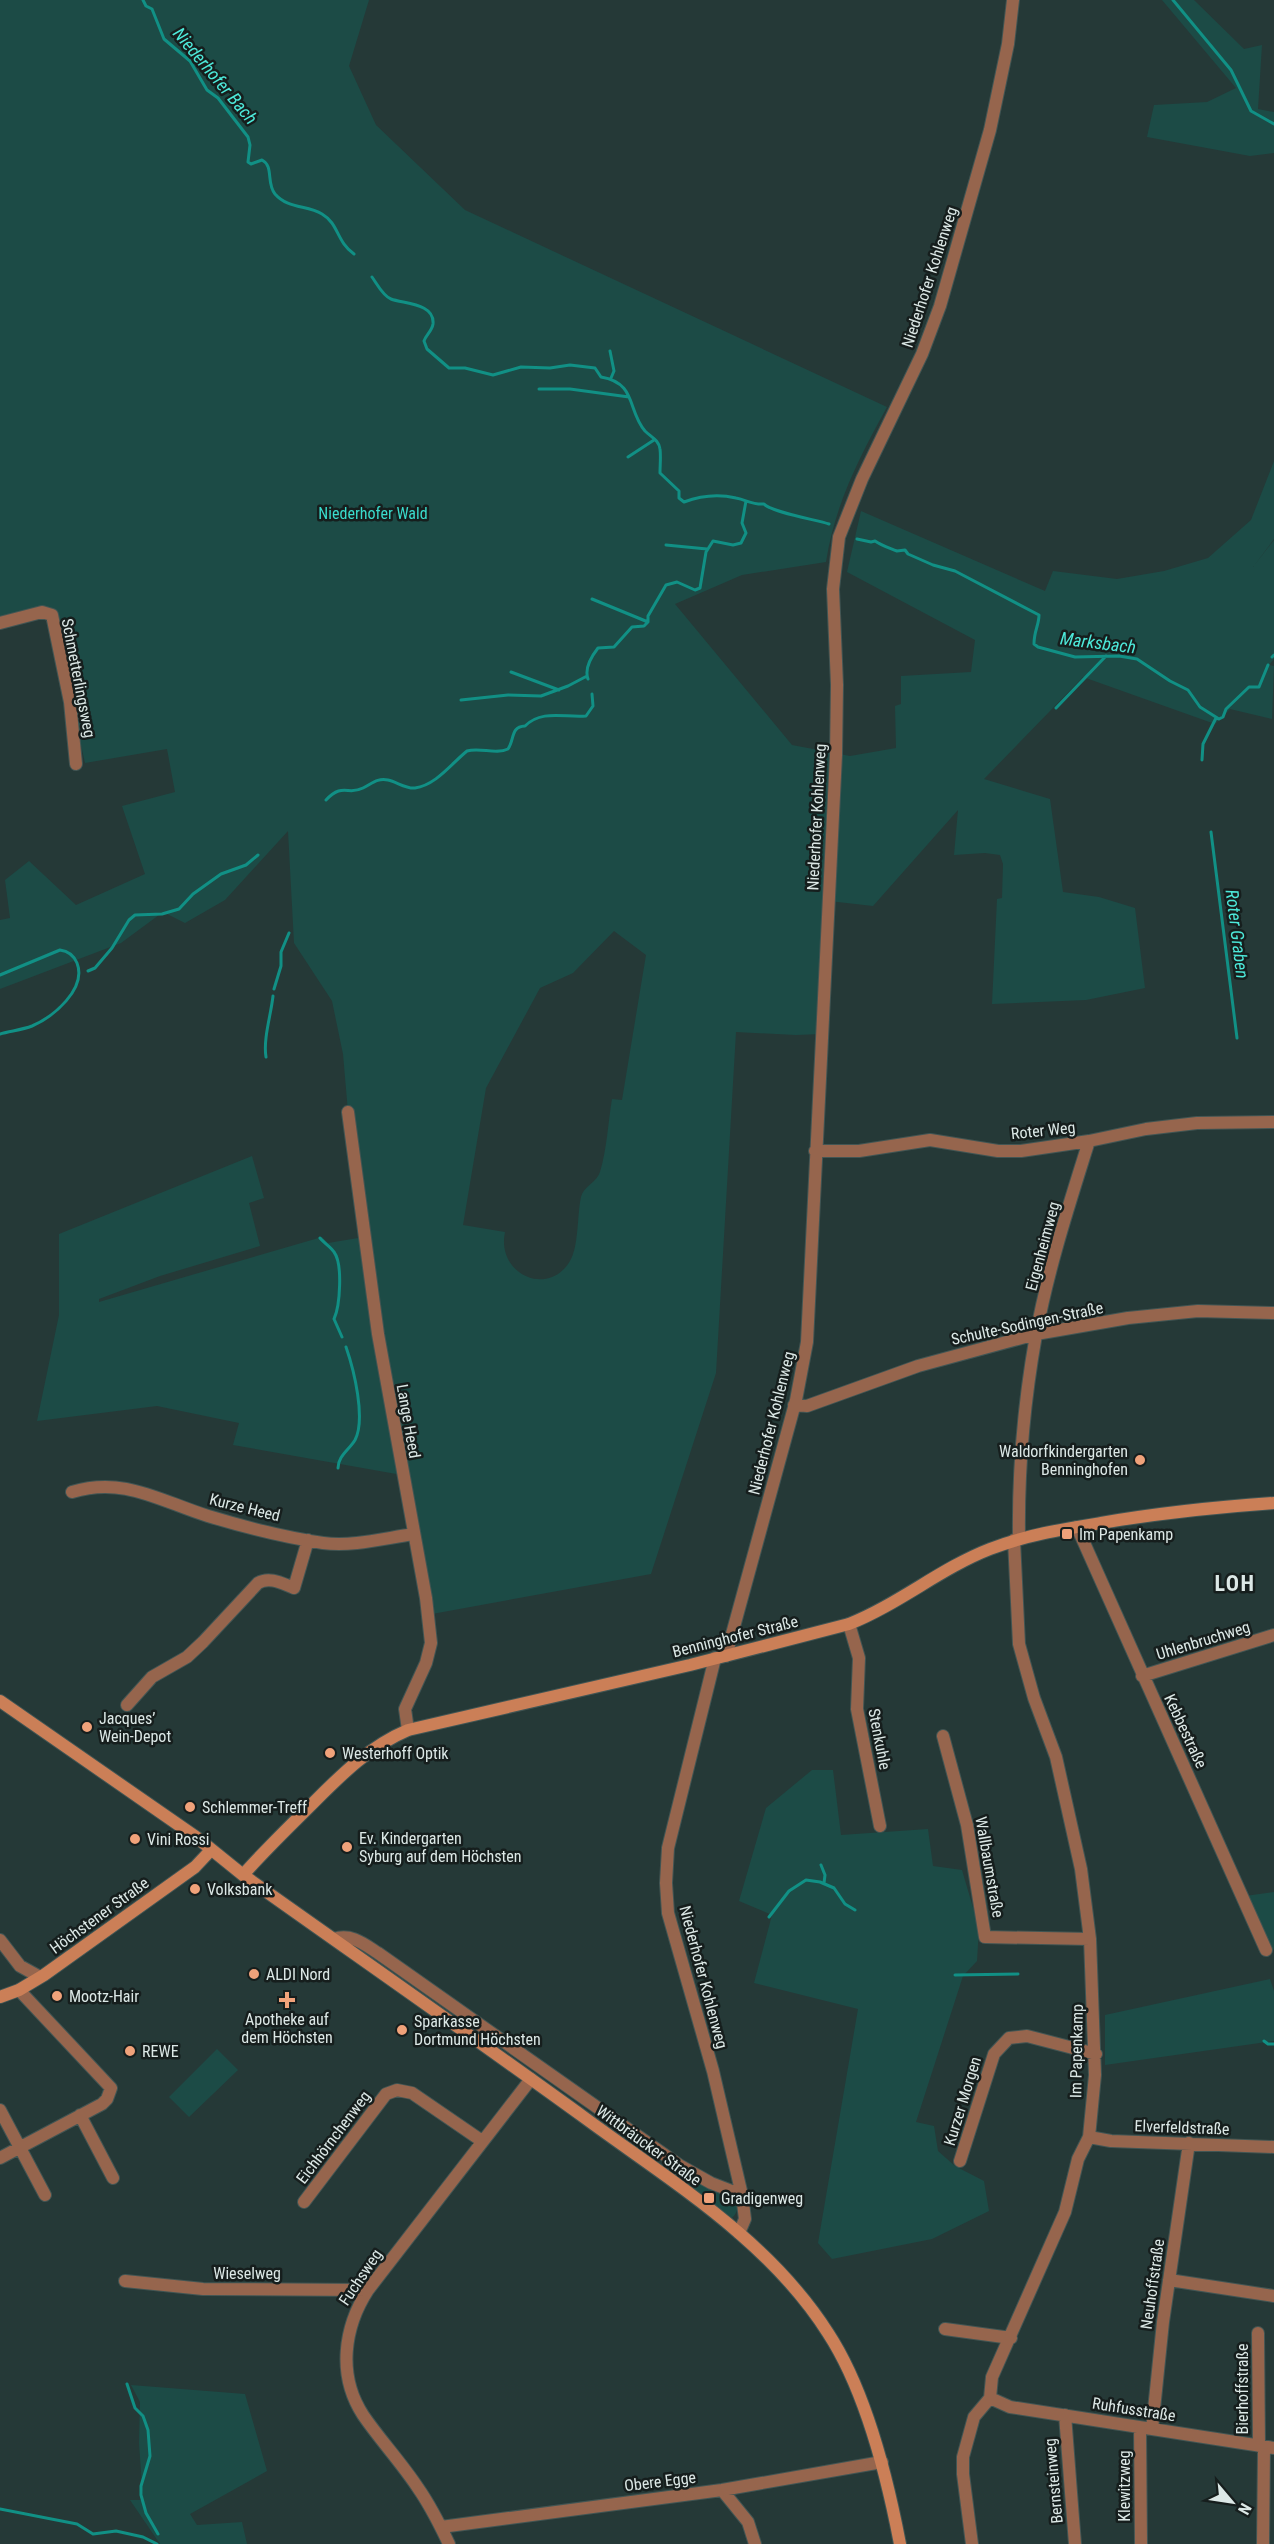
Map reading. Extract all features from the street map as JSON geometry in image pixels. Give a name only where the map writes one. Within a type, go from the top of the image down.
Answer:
[{"type":"main road","name":"Benninghofer Straße","points":[[243,1875],[267,1848],[355,1763],[380,1744],[408,1730],[720,1657],[849,1624],[874,1613],[967,1559],[1016,1540],[1131,1518],[1274,1503]]},
{"type":"main road","name":"Wittbräucker Straße","points":[[0,1701],[531,2079],[739,2233],[795,2286],[830,2335],[852,2380],[882,2462],[900,2544]]},
{"type":"main road","name":"Höchstener Straße","points":[[0,1997],[19,1990],[40,1977],[195,1867],[212,1850]]},
{"type":"street","name":"Niederhofer Kohlenweg","points":[[739,2233],[745,2219],[739,2181],[713,2071],[668,1913],[666,1883],[670,1839],[720,1657],[795,1405],[807,1342],[836,754],[837,685],[832,589],[835,553],[845,517],[899,405],[940,306],[990,130],[1008,44],[1013,0]]},
{"type":"street","name":"Schmetterlingsweg","points":[[0,623],[42,612],[52,615],[69,702],[76,764]]},
{"type":"street","name":"Lange Heed","points":[[348,1112],[378,1334],[431,1643],[426,1663],[405,1709],[408,1730]]},
{"type":"street","name":"Roter Weg","points":[[815,1151],[859,1151],[930,1140],[998,1151],[1021,1151],[1187,1124],[1274,1122]]},
{"type":"street","name":"Eigenheimweg","points":[[1016,1540],[1023,1428],[1036,1334],[1057,1245],[1089,1141]]},
{"type":"street","name":"Schulte-Sodingen-Straße","points":[[795,1405],[807,1406],[918,1366],[1036,1334],[1128,1318],[1198,1311],[1274,1313]]},
{"type":"street","name":"Kurze Heed","points":[[72,1492],[100,1486],[121,1487],[208,1516],[325,1543],[358,1543],[414,1534]]},
{"type":"street","name":"Kebbestraße","points":[[1077,1527],[1266,1950]]},
{"type":"street","points":[[127,1705],[152,1677],[187,1657],[258,1583],[270,1580],[294,1588],[308,1540]]},
{"type":"street","name":"Im Papenkamp","points":[[972,2544],[963,2457],[974,2417],[990,2398],[992,2377],[1065,2212],[1078,2159],[1089,2137],[1096,2054],[1090,1939],[1081,1869],[1056,1757],[1034,1698],[1017,1635],[1016,1540]]},
{"type":"street","name":"Stenkuhle","points":[[849,1624],[859,1658],[857,1709],[880,1826]]},
{"type":"street","name":"Uhlenbruchweg","points":[[1142,1676],[1274,1635]]},
{"type":"street","name":"Wallbaumstraße","points":[[943,1736],[967,1825],[985,1937],[1090,1939]]},
{"type":"street","name":"Wittbräucker Straße","points":[[334,1939],[342,1936],[352,1937],[378,1953],[679,2165],[711,2183],[742,2195]]},
{"type":"street","points":[[0,1940],[20,1966],[40,1977]]},
{"type":"street","points":[[0,2158],[102,2104],[107,2099],[111,2088],[19,1990]]},
{"type":"street","name":"Kurzer Morgen","points":[[960,2161],[991,2062],[1004,2041],[1015,2036],[1027,2036],[1096,2054]]},
{"type":"street","name":"Fuchsweg","points":[[449,2544],[418,2488],[362,2414],[348,2379],[346,2360],[351,2323],[356,2308],[368,2290],[531,2079]]},
{"type":"street","name":"Eichhörnchenweg","points":[[304,2202],[386,2094],[397,2090],[412,2093],[482,2141]]},
{"type":"street","points":[[0,2110],[45,2195]]},
{"type":"street","points":[[80,2115],[113,2178]]},
{"type":"street","name":"Elverfeldstraße","points":[[1089,2137],[1111,2141],[1274,2147]]},
{"type":"street","name":"Neuhoffstraße","points":[[1146,2428],[1189,2143]]},
{"type":"street","points":[[1169,2280],[1274,2296]]},
{"type":"street","name":"Wieselweg","points":[[125,2281],[203,2289],[368,2290]]},
{"type":"street","points":[[945,2329],[1011,2338]]},
{"type":"street","name":"Bierhoffstraße","points":[[1258,2333],[1266,2447],[1263,2544]]},
{"type":"street","name":"Ruhfusstraße","points":[[990,2398],[1010,2407],[1266,2447]]},
{"type":"street","name":"Bernsteinweg","points":[[1065,2415],[1075,2544]]},
{"type":"street","name":"Klewitzweg","points":[[1141,2544],[1146,2428]]},
{"type":"street","name":"Obere Egge","points":[[441,2527],[722,2490],[882,2462]]},
{"type":"street","points":[[722,2490],[748,2522],[755,2544]]},
{"type":"green space","name":"Niederhofer Wald","points":[[0,0],[369,0],[349,66],[376,125],[465,210],[887,407],[849,482],[835,520],[826,562],[742,575],[675,604],[792,745],[850,756],[896,748],[895,706],[901,704],[901,676],[971,672],[975,640],[847,572],[861,511],[1045,591],[1053,571],[1117,579],[1164,571],[1208,558],[1251,520],[1274,461],[1274,539],[1253,567],[1274,540],[1274,659],[1269,665],[1274,666],[1272,719],[1230,709],[1215,724],[1083,677],[984,779],[1050,799],[1063,892],[1099,897],[1135,908],[1145,988],[1086,1000],[992,1004],[997,899],[1002,898],[1003,864],[1000,855],[985,853],[954,855],[958,810],[873,906],[829,901],[821,1034],[736,1032],[716,1373],[651,1574],[432,1614],[402,1475],[233,1445],[239,1423],[157,1406],[37,1421],[59,1315],[59,1234],[252,1156],[264,1198],[249,1203],[260,1246],[160,1276],[99,1299],[99,1302],[322,1237],[328,1243],[370,1236],[348,1112],[343,1054],[332,1001],[294,943],[288,831],[225,900],[185,923],[163,912],[121,943],[0,989],[0,920],[10,918],[5,880],[29,861],[76,905],[145,874],[122,806],[175,792],[167,749],[85,763],[52,615],[0,627]],"holes":[[[614,931],[646,955],[622,1100],[612,1099],[606,1145],[598,1176],[582,1193],[573,1255],[561,1272],[549,1278],[537,1279],[526,1276],[508,1259],[504,1247],[505,1232],[463,1225],[486,1088],[540,988],[573,973]]]},
{"type":"green space","points":[[1162,0],[1194,0],[1244,49],[1262,45],[1258,109],[1274,112],[1274,153],[1250,156],[1147,137],[1154,105],[1207,102],[1236,88]]},
{"type":"green space","points":[[812,1770],[833,1770],[841,1835],[928,1829],[933,1866],[962,1870],[979,1928],[977,1961],[963,1976],[916,2122],[934,2126],[938,2151],[955,2166],[984,2181],[989,2211],[932,2239],[832,2259],[818,2243],[858,2009],[754,1983],[772,1915],[739,1901],[766,1808]]},
{"type":"green space","points":[[1274,1892],[1274,1950],[1268,1946],[1245,1896]]},
{"type":"green space","points":[[1270,1979],[1274,1991],[1274,2041],[1105,2065],[1105,2015]]},
{"type":"green space","points":[[217,2049],[238,2070],[189,2117],[169,2097]]},
{"type":"green space","points":[[690,2174],[735,2198],[737,2208],[732,2218],[683,2182]]},
{"type":"green space","points":[[131,2385],[245,2394],[267,2471],[190,2514],[197,2525],[242,2522],[247,2544],[160,2544],[130,2500],[143,2500],[139,2443],[140,2402]]},
{"type":"waterway","name":"Niederhofer Bach","points":[[143,0],[146,6],[152,9],[164,39],[190,61],[207,90],[218,98],[248,137],[250,145],[248,162],[251,164],[262,160],[266,163],[275,194],[292,205],[316,211],[328,218],[344,244],[354,254]]},
{"type":"waterway","points":[[1173,0],[1231,70],[1251,111],[1274,124]]},
{"type":"waterway","name":"Niederhofer Bach","points":[[372,277],[388,297],[424,308],[429,312],[433,324],[424,341],[427,349],[449,368],[465,368],[493,375],[521,367],[550,368],[570,365],[595,368],[601,377],[621,385],[630,398],[639,423],[659,446],[660,473],[679,491],[679,498],[684,502],[710,496],[730,497],[764,504],[784,513],[829,524]]},
{"type":"waterway","points":[[610,351],[614,371],[611,378]]},
{"type":"waterway","points":[[539,389],[570,389],[629,397]]},
{"type":"waterway","points":[[628,457],[654,440]]},
{"type":"waterway","name":"Marksbach","points":[[588,679],[588,667],[598,648],[614,647],[632,627],[644,626],[666,585],[677,582],[695,590],[700,588],[706,552],[713,541],[733,545],[741,543],[746,533],[742,523],[746,501]]},
{"type":"waterway","name":"Marksbach","points":[[857,539],[875,541],[897,551],[905,550],[908,554],[933,565],[955,571],[1039,615],[1034,644],[1038,647],[1075,657],[1119,656],[1137,659],[1188,690],[1200,707],[1219,719],[1249,687],[1259,687],[1268,665]]},
{"type":"waterway","points":[[666,545],[707,549]]},
{"type":"waterway","points":[[592,599],[648,622]]},
{"type":"waterway","points":[[1056,708],[1106,656]]},
{"type":"waterway","points":[[511,672],[559,690]]},
{"type":"waterway","points":[[461,700],[508,695],[541,696],[587,676]]},
{"type":"waterway","name":"Marksbach","points":[[326,800],[341,790],[358,790],[381,780],[412,788],[423,786],[430,783],[467,751],[508,749],[515,731],[532,721],[554,715],[586,716],[593,706],[592,694]]},
{"type":"waterway","name":"Roter Graben","points":[[1202,760],[1203,744],[1216,718]]},
{"type":"waterway","name":"Roter Graben","points":[[1211,832],[1237,1038]]},
{"type":"waterway","name":"Marksbach","points":[[88,971],[95,968],[112,948],[129,920],[135,915],[162,914],[179,909],[193,894],[221,874],[246,865],[258,855]]},
{"type":"waterway","name":"Lange Heed","points":[[274,989],[281,966],[281,952],[289,933]]},
{"type":"waterway","points":[[0,975],[60,950],[74,958],[79,973],[73,992],[49,1016],[24,1029],[0,1034]]},
{"type":"waterway","name":"Lange Heed","points":[[266,1057],[266,1035],[273,996]]},
{"type":"waterway","name":"Lange Heed","points":[[320,1238],[334,1252],[339,1266],[339,1295],[334,1319],[342,1337]]},
{"type":"waterway","name":"Lange Heed","points":[[338,1468],[342,1457],[355,1440],[359,1420],[355,1381],[346,1347]]},
{"type":"waterway","points":[[821,1865],[825,1875],[824,1883]]},
{"type":"waterway","points":[[769,1917],[789,1891],[806,1880],[820,1882],[834,1888],[845,1904],[855,1910]]},
{"type":"waterway","points":[[955,1975],[1018,1974]]},
{"type":"waterway","points":[[1264,2041],[1274,2044]]},
{"type":"waterway","points":[[127,2384],[135,2408],[143,2416],[148,2430],[150,2456],[141,2486],[141,2495],[146,2513],[158,2534]]},
{"type":"waterway","points":[[0,2509],[77,2524],[93,2534],[116,2531],[143,2537],[157,2544]]},
{"type":"place","name":"Waldorfkindergarten Benninghofen","points":[[1140,1460]]},
{"type":"place","name":"Im Papenkamp","points":[[1067,1534]]},
{"type":"place","name":"Jacques’ Wein-Depot","points":[[87,1727]]},
{"type":"place","name":"Westerhoff Optik","points":[[330,1753]]},
{"type":"place","name":"Schlemmer-Treff","points":[[190,1807]]},
{"type":"place","name":"Vini Rossi","points":[[135,1839]]},
{"type":"place","name":"Ev. Kindergarten Syburg auf dem Höchsten","points":[[347,1847]]},
{"type":"place","name":"Volksbank","points":[[195,1889]]},
{"type":"place","name":"ALDI Nord","points":[[254,1974]]},
{"type":"place","name":"Mootz-Hair","points":[[57,1996]]},
{"type":"place","name":"Apotheke auf dem Höchsten","points":[[287,2000]]},
{"type":"place","name":"Sparkasse Dortmund Höchsten","points":[[402,2030]]},
{"type":"place","name":"REWE","points":[[130,2051]]},
{"type":"place","name":"Gradigenweg","points":[[709,2198]]},
{"type":"district","name":"LOH","points":[[1235,1583]]}]
